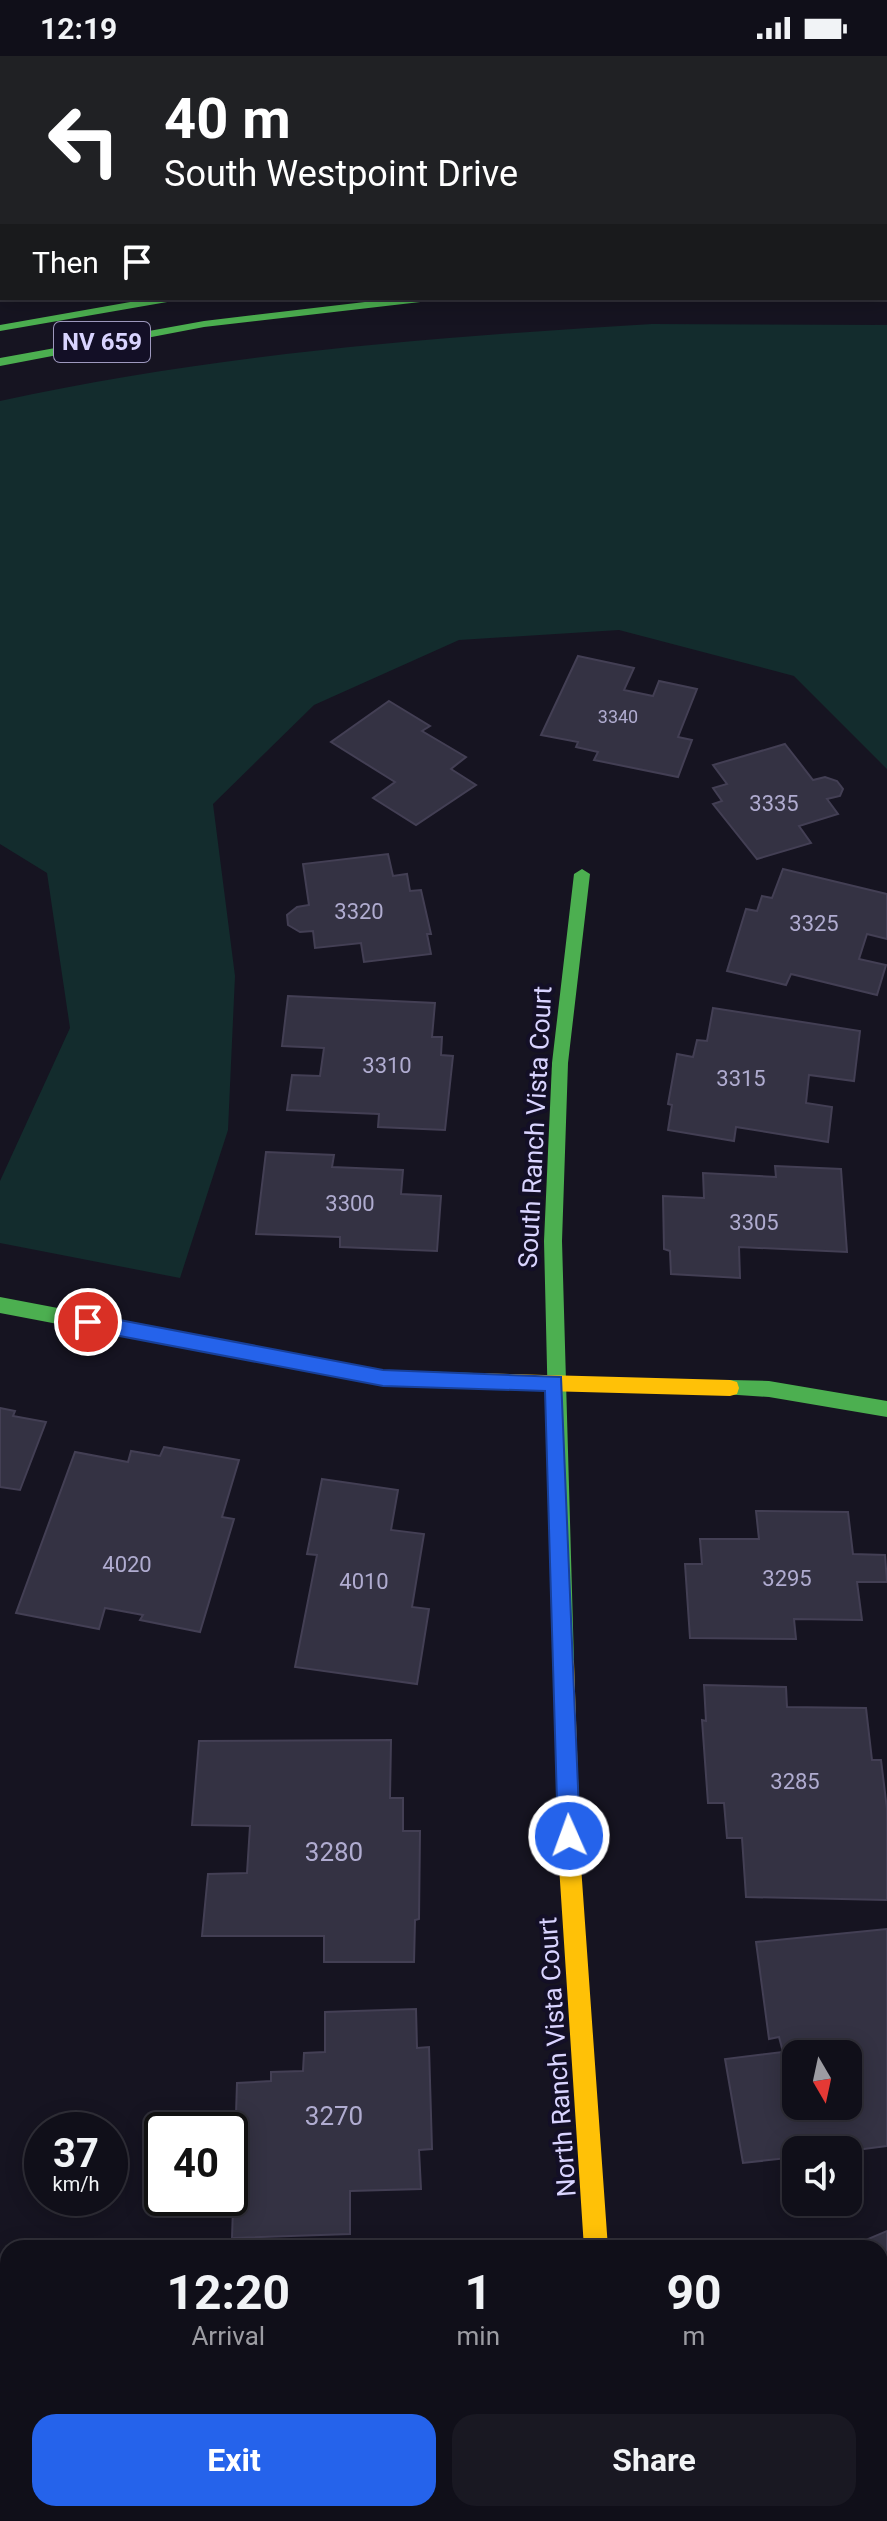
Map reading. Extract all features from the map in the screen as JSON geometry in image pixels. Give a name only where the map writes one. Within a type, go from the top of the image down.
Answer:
[{"type":"street","name":"NV 659","points":[[0,328],[161,300]]},
{"type":"street","name":"NV 659","points":[[0,362],[204,324],[412,300]]},
{"type":"street","name":"South Ranch Vista Court","points":[[555,1383],[553,1241],[560,1063],[582,874]]},
{"type":"street","points":[[0,1305],[383,1378],[769,1389],[887,1409]]},
{"type":"street","name":"North Ranch Vista Court","points":[[555,1383],[570,1866],[595,2240]]},
{"type":"green space","points":[[652,324],[887,325],[887,769],[794,676],[619,630],[459,640],[314,705],[213,804],[235,976],[228,1130],[180,1278],[0,1243],[0,1181],[70,1028],[47,873],[0,844],[0,401],[243,359],[406,342]]},
{"type":"building","points":[[578,656],[634,668],[624,690],[653,696],[659,681],[697,689],[678,737],[692,740],[678,777],[594,760],[598,752],[576,747],[578,742],[541,735]]},
{"type":"building","points":[[389,701],[430,726],[422,731],[466,757],[451,769],[476,785],[416,825],[373,798],[395,782],[331,742]]},
{"type":"building","points":[[785,744],[813,780],[825,777],[837,781],[843,789],[840,796],[827,799],[838,814],[799,826],[811,843],[757,859],[713,804],[722,801],[713,788],[727,784],[713,765]]},
{"type":"building","points":[[388,854],[393,876],[407,874],[410,891],[421,890],[431,934],[427,934],[431,954],[364,962],[361,943],[315,948],[313,931],[300,932],[288,925],[287,915],[297,907],[309,905],[303,864]]},
{"type":"building","points":[[783,869],[887,894],[887,939],[867,934],[859,959],[886,965],[877,995],[791,974],[786,985],[727,971],[746,909],[757,911],[762,896],[772,898]]},
{"type":"building","points":[[288,996],[435,1003],[432,1037],[442,1037],[441,1055],[453,1056],[445,1130],[378,1127],[379,1114],[287,1110],[292,1075],[320,1076],[324,1048],[282,1046]]},
{"type":"building","points":[[713,1008],[860,1031],[854,1081],[809,1075],[806,1103],[832,1107],[828,1142],[736,1127],[734,1141],[668,1130],[672,1105],[668,1104],[677,1054],[693,1057],[697,1040],[707,1041]]},
{"type":"building","points":[[266,1152],[334,1155],[332,1167],[403,1170],[401,1194],[441,1196],[437,1251],[340,1247],[340,1237],[256,1234]]},
{"type":"building","points":[[775,1166],[841,1169],[847,1252],[739,1247],[740,1278],[671,1274],[670,1251],[664,1249],[663,1196],[704,1198],[703,1173],[776,1177]]},
{"type":"building","points":[[0,1408],[15,1411],[13,1416],[46,1422],[20,1490],[0,1487]]},
{"type":"building","points":[[164,1447],[239,1460],[222,1517],[234,1519],[200,1632],[140,1620],[143,1615],[105,1608],[99,1629],[16,1613],[75,1452],[128,1462],[131,1451],[160,1456]]},
{"type":"building","points":[[322,1479],[398,1490],[391,1530],[424,1534],[412,1607],[429,1609],[417,1684],[295,1667],[317,1555],[307,1554]]},
{"type":"building","points":[[756,1511],[848,1512],[853,1554],[885,1555],[887,1582],[857,1582],[862,1620],[794,1619],[796,1639],[690,1638],[685,1564],[702,1564],[700,1539],[759,1539]]},
{"type":"building","points":[[704,1685],[786,1687],[787,1707],[866,1708],[872,1760],[881,1760],[887,1809],[887,1900],[746,1897],[742,1838],[727,1838],[724,1803],[708,1803],[702,1720],[706,1721]]},
{"type":"building","points":[[391,1740],[390,1798],[403,1798],[403,1831],[420,1831],[419,1919],[415,1920],[414,1962],[324,1962],[324,1936],[202,1936],[208,1874],[247,1873],[250,1826],[192,1825],[199,1741]]},
{"type":"building","points":[[887,1929],[887,2146],[862,2149],[862,2136],[782,2136],[782,2159],[743,2163],[725,2059],[782,2052],[782,2120],[862,2120],[862,2040],[782,2040],[782,2048],[779,2037],[769,2039],[756,1942]]},
{"type":"building","points":[[416,2009],[417,2048],[429,2047],[432,2149],[419,2150],[421,2189],[350,2191],[350,2234],[232,2238],[233,2216],[248,2216],[248,2112],[236,2112],[237,2083],[271,2081],[271,2072],[303,2071],[304,2053],[325,2052],[325,2012]]},
{"type":"building","points":[[887,2231],[887,2240],[866,2240]]},
{"type":"traffic: fast","points":[[0,328],[161,300]]},
{"type":"traffic: fast","points":[[0,362],[204,324],[412,300]]},
{"type":"traffic: fast","points":[[564,1662],[553,1241],[560,1063],[582,874]]},
{"type":"traffic: fast","points":[[0,1305],[383,1378],[474,1381]]},
{"type":"traffic: fast","points":[[730,1388],[769,1389],[887,1409]]},
{"type":"traffic: slow","points":[[474,1381],[730,1388]]},
{"type":"traffic: slow","points":[[564,1662],[570,1866],[595,2240]]},
{"type":"route","points":[[88,1322],[383,1378],[555,1383],[569,1836]]}]
